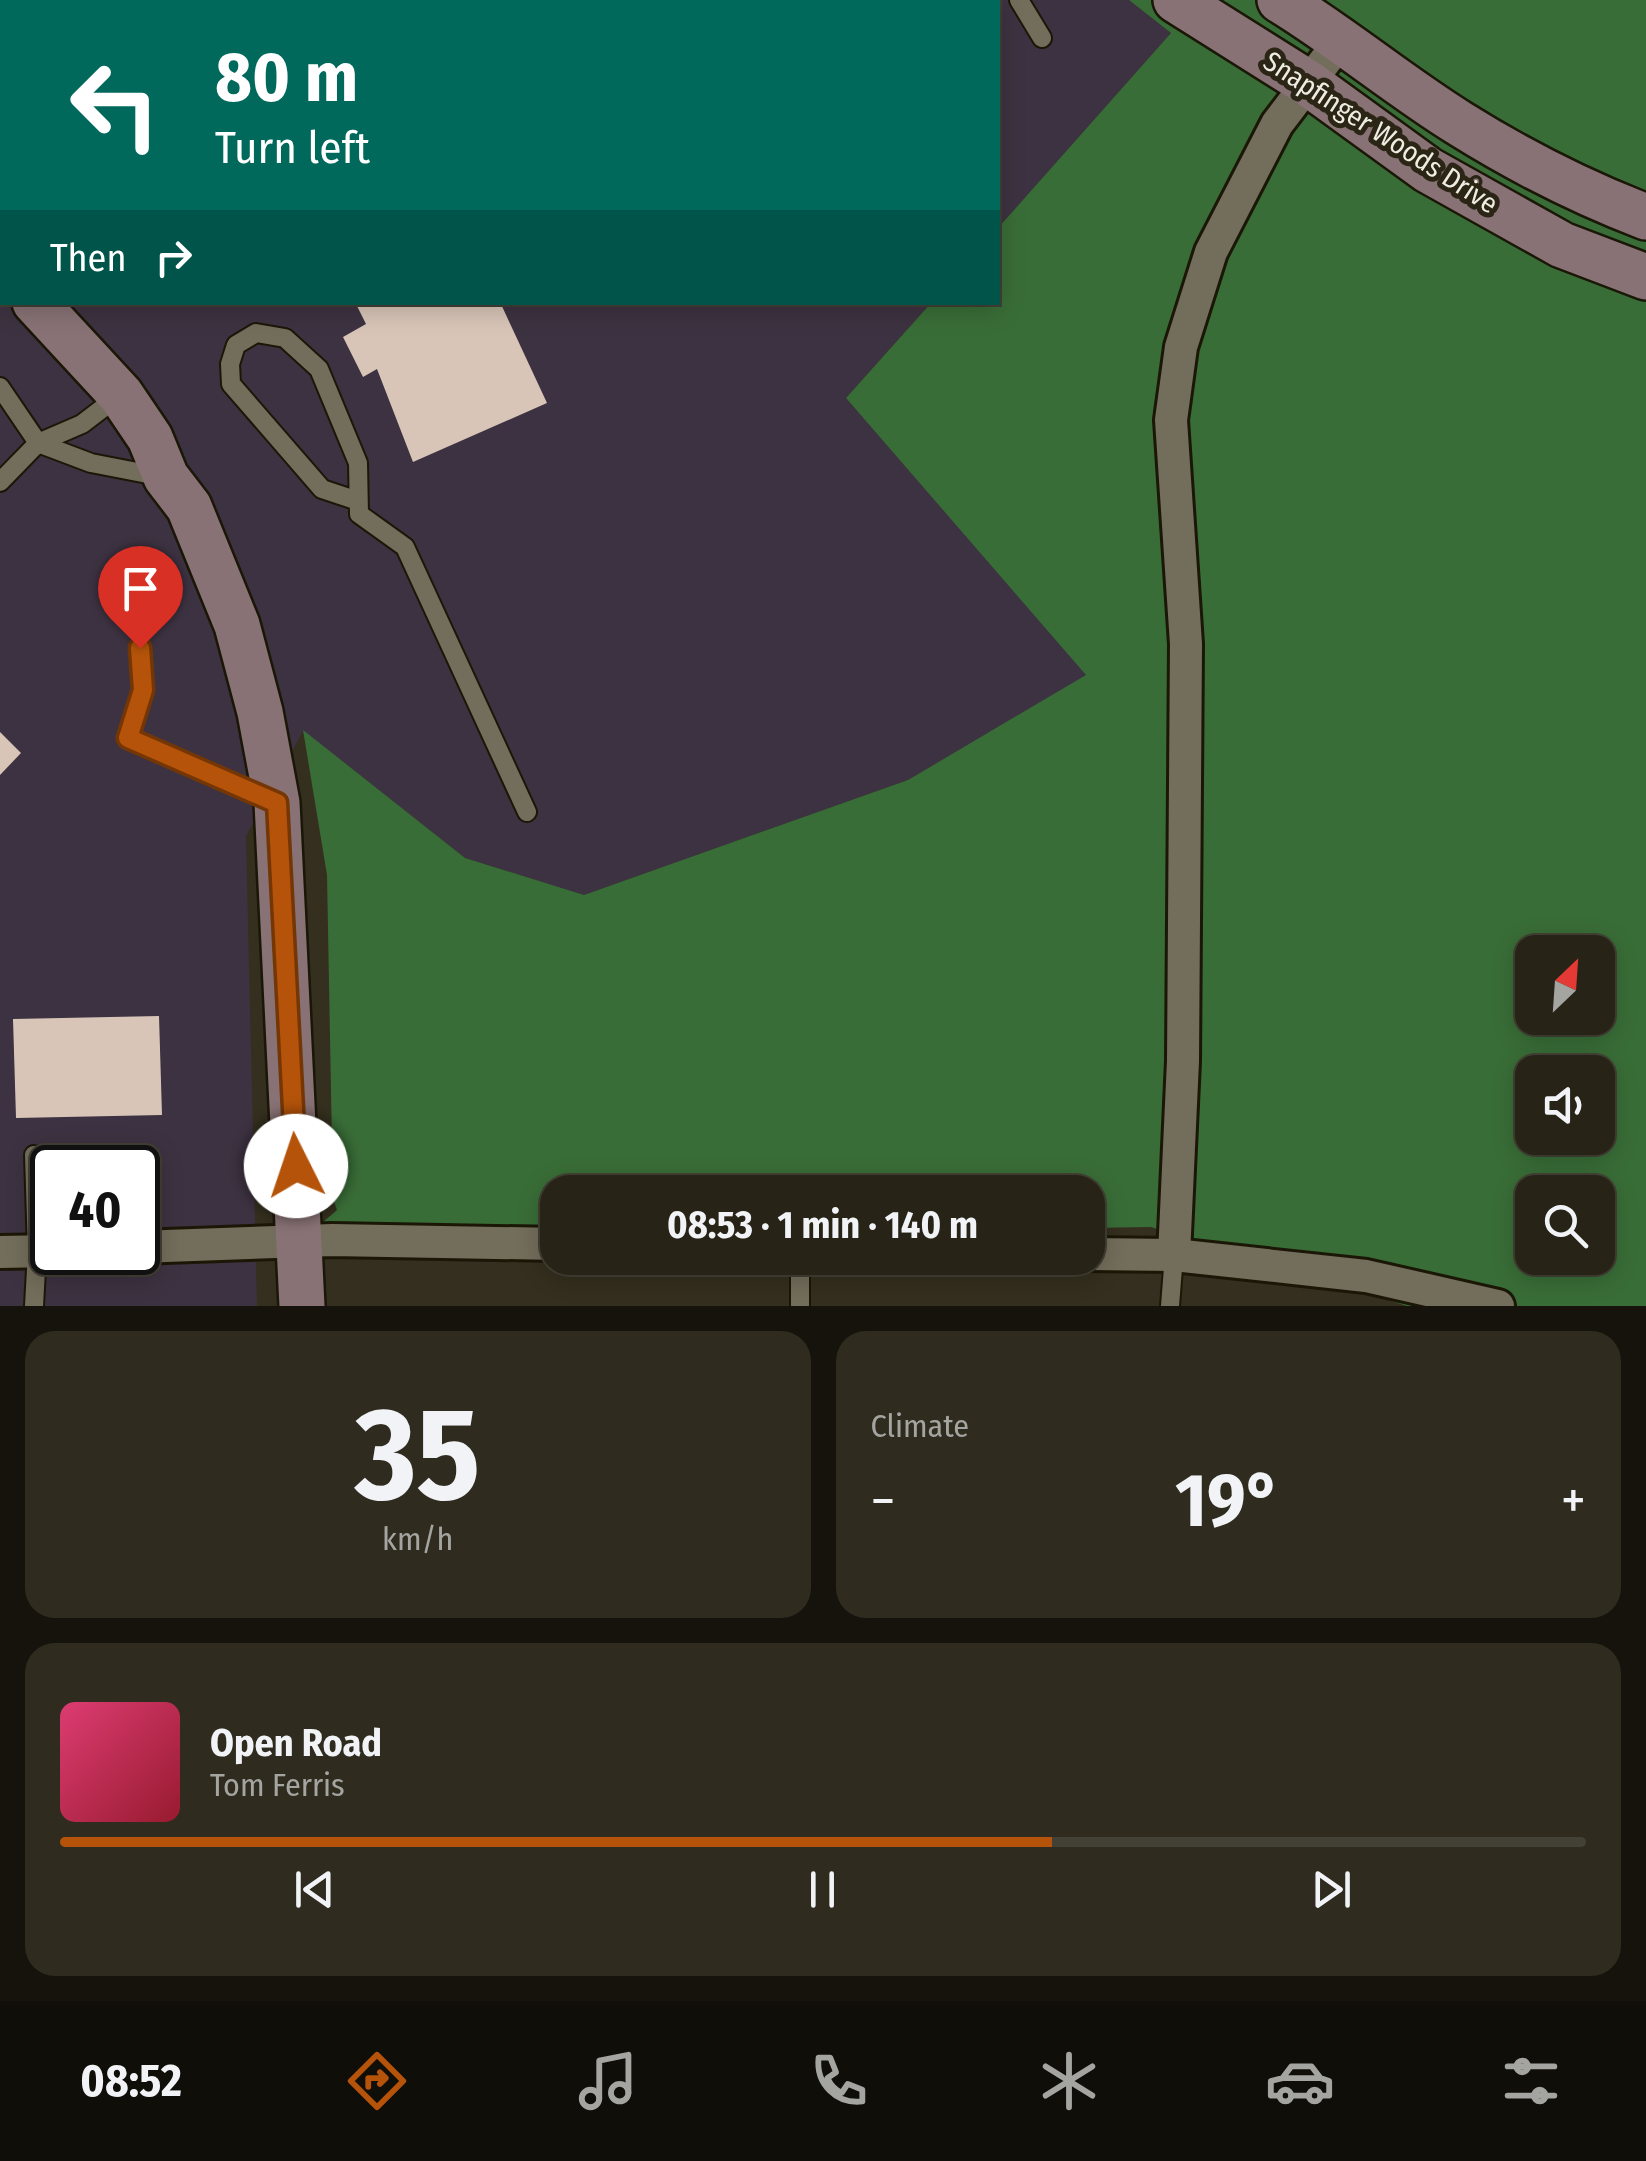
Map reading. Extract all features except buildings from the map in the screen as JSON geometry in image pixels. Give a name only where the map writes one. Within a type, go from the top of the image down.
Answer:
[{"type":"street","name":"Snapfinger Woods Drive","points":[[1176,0],[1308,82],[1428,170],[1562,244],[1646,277]]},
{"type":"street","name":"Snapfinger Woods Drive","points":[[1280,0],[1342,38],[1458,123],[1586,194],[1646,217]]},
{"type":"street","points":[[1174,1256],[1183,1061],[1186,644],[1171,420],[1181,348],[1211,252],[1276,124],[1342,38]]},
{"type":"street","points":[[38,305],[121,395],[150,438],[166,477],[189,508],[236,624],[260,712],[277,803],[302,1306]]},
{"type":"street","points":[[160,1246],[300,1241],[540,1244]]},
{"type":"street","points":[[0,1252],[30,1251]]},
{"type":"street","points":[[1105,1254],[1174,1256],[1366,1276],[1498,1306]]},
{"type":"lane","points":[[1019,0],[1042,38]]},
{"type":"lane","points":[[358,501],[322,488],[231,384],[230,364],[236,346],[256,333],[285,338],[319,368],[358,463],[359,514],[405,547],[527,812]]},
{"type":"lane","points":[[0,387],[38,443],[91,463],[166,477]]},
{"type":"lane","points":[[0,482],[38,443],[82,424],[121,395]]},
{"type":"lane","points":[[140,648],[143,690],[128,738],[277,803]]},
{"type":"lane","points":[[1170,1306],[1174,1256]]},
{"type":"lane","points":[[34,1306],[40,1275]]},
{"type":"lane","points":[[800,1275],[800,1306]]},
{"type":"shaded area","points":[[1000,0],[1129,0],[1171,33],[1000,226]]},
{"type":"shaded area","points":[[0,305],[929,305],[846,398],[1087,675],[908,780],[584,895],[465,858],[303,731],[246,836],[257,1306],[0,1306]]},
{"type":"green space","points":[[1129,0],[1646,0],[1646,1306],[1407,1306],[1151,1227],[1105,1228],[1105,1175],[540,1175],[540,1236],[301,1241],[337,1210],[333,1199],[327,875],[303,730],[465,858],[584,895],[908,780],[1086,675],[846,398],[929,305],[1000,305],[1000,226],[1171,33]]},
{"type":"route","points":[[140,648],[143,690],[128,738],[277,803],[296,1166]]}]
